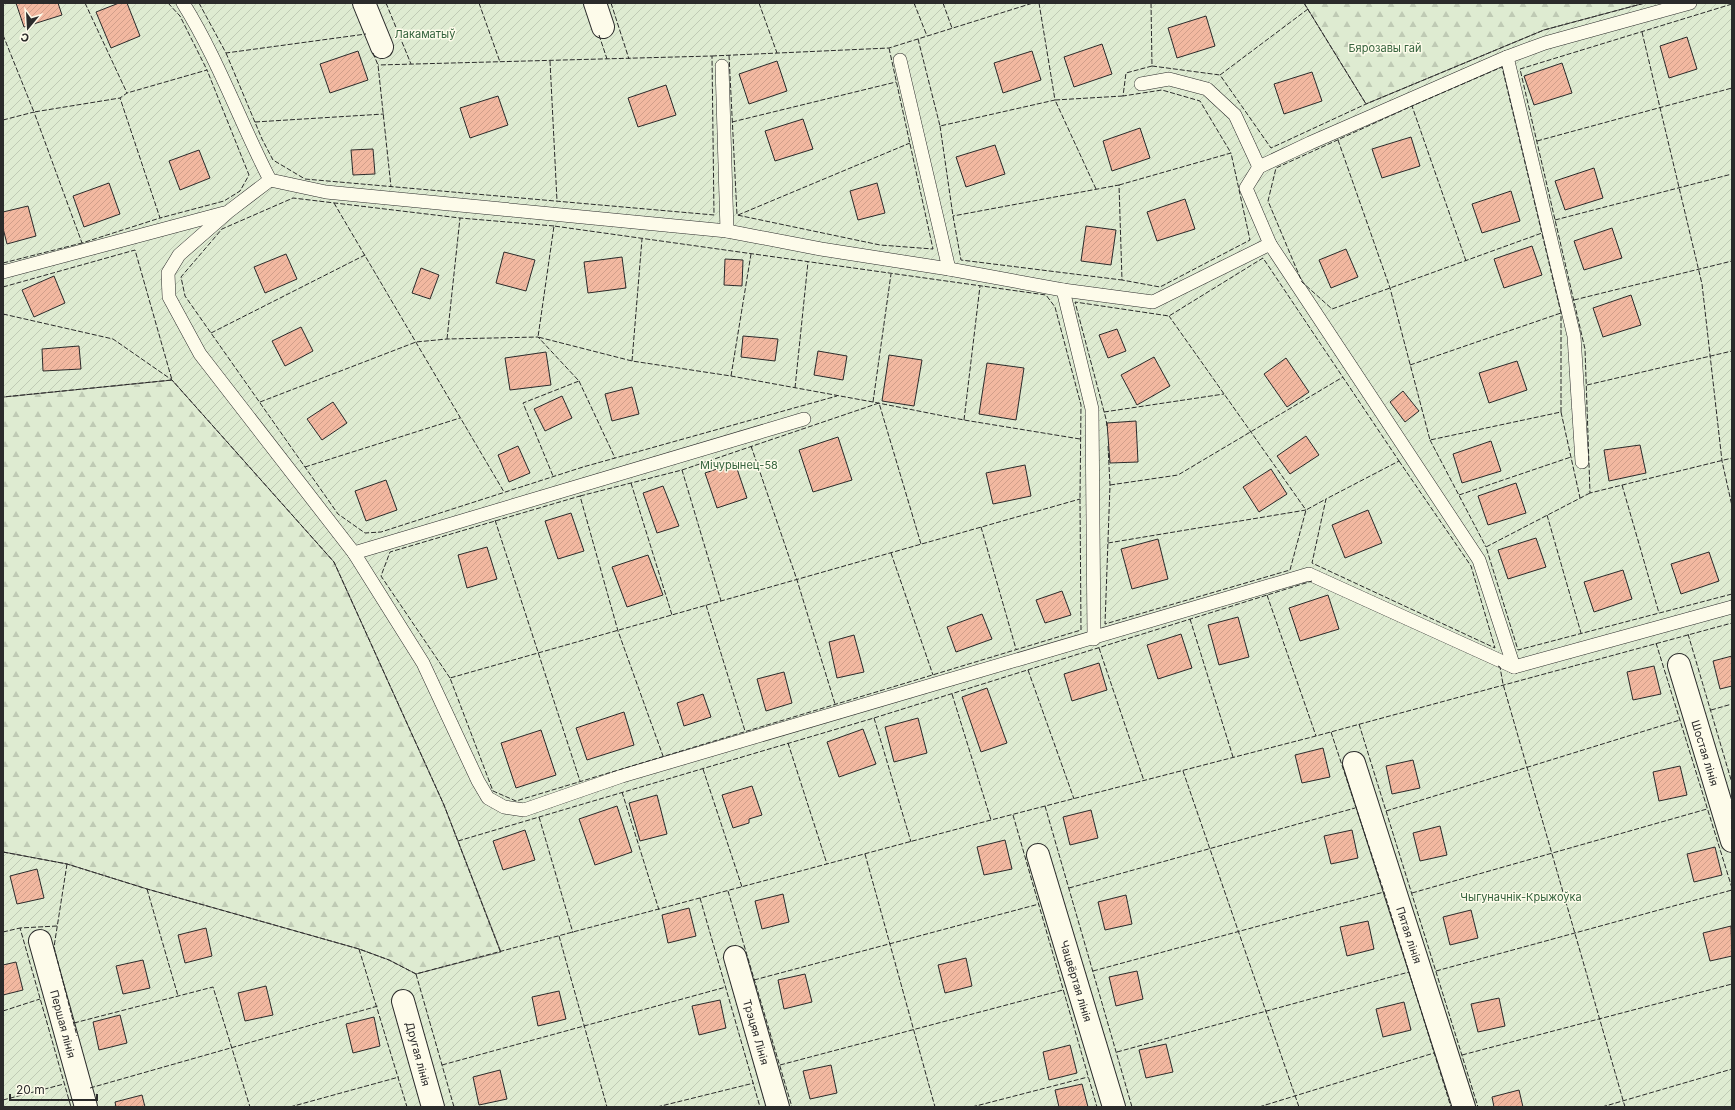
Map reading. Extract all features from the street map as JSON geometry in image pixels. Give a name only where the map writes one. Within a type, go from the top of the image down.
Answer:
[{"type":"street","points":[[364,3],[382,47]]},
{"type":"street","points":[[596,3],[603,27]]},
{"type":"street","name":"Шостая лінія","points":[[1679,666],[1732,840]]},
{"type":"street","name":"Пятая лінія","points":[[1354,763],[1464,1107]]},
{"type":"street","name":"Чацвёртая лінія","points":[[1038,855],[1114,1107]]},
{"type":"street","name":"Першая лінія","points":[[40,941],[86,1107]]},
{"type":"street","name":"Трэцяя Лінія","points":[[735,957],[778,1107]]},
{"type":"street","name":"Другая лінія","points":[[403,1001],[433,1107]]},
{"type":"lane","points":[[183,3],[198,29],[224,82],[249,139],[270,180]]},
{"type":"lane","points":[[1514,667],[1479,560],[1270,244],[1246,188],[1259,167],[1506,57],[1545,43],[1690,3]]},
{"type":"lane","points":[[1506,57],[1574,336],[1582,462]]},
{"type":"lane","points":[[900,60],[949,269]]},
{"type":"lane","points":[[722,66],[727,231]]},
{"type":"lane","points":[[1141,84],[1169,79],[1206,89],[1235,115],[1259,167]]},
{"type":"lane","points":[[1270,244],[1153,302],[1063,290],[949,269],[821,249],[727,231],[326,192],[270,180],[228,212],[179,255],[168,273],[169,297],[200,354],[354,553],[423,663],[478,781],[488,798],[504,807],[524,810],[622,776],[1094,639],[1309,574],[1514,667],[1732,607]]},
{"type":"lane","points":[[3,272],[228,212]]},
{"type":"lane","points":[[1063,290],[1092,409],[1094,639]]},
{"type":"lane","points":[[354,553],[804,419]]},
{"type":"green space","name":"Мічурынец-58","points":[[3,3],[1304,3],[1366,104],[1544,30],[1645,3],[1732,3],[1732,1107],[3,1107],[3,852],[67,864],[147,889],[359,949],[389,960],[416,974],[501,952],[444,805],[334,562],[172,380],[3,397]]},
{"type":"green space","name":"Бярозавы гай","points":[[1304,3],[1645,3],[1544,30],[1366,104]]},
{"type":"green space","points":[[172,380],[334,562],[444,805],[501,953],[416,974],[389,960],[359,949],[147,889],[67,864],[3,852],[3,397]]},
{"type":"building","points":[[16,3],[58,3],[62,15],[24,27]]},
{"type":"building","points":[[119,3],[127,3],[140,36],[111,48],[96,12]]},
{"type":"building","points":[[1206,16],[1215,46],[1177,58],[1168,28]]},
{"type":"building","points":[[1687,37],[1697,69],[1669,78],[1660,46]]},
{"type":"building","points":[[1102,44],[1112,74],[1074,87],[1064,57]]},
{"type":"building","points":[[358,51],[368,80],[330,93],[320,64]]},
{"type":"building","points":[[1032,51],[1041,80],[1003,93],[994,63]]},
{"type":"building","points":[[777,61],[787,91],[749,104],[739,74]]},
{"type":"building","points":[[1562,63],[1572,93],[1534,105],[1524,76]]},
{"type":"building","points":[[1312,72],[1322,101],[1284,114],[1274,84]]},
{"type":"building","points":[[666,85],[676,115],[638,127],[628,98]]},
{"type":"building","points":[[498,96],[508,125],[470,138],[460,108]]},
{"type":"building","points":[[803,119],[813,149],[775,161],[765,131]]},
{"type":"building","points":[[1140,128],[1150,158],[1112,171],[1103,141]]},
{"type":"building","points":[[1411,137],[1420,166],[1382,178],[1372,149]]},
{"type":"building","points":[[995,145],[1005,174],[966,187],[956,157]]},
{"type":"building","points":[[373,149],[375,174],[353,175],[351,150]]},
{"type":"building","points":[[199,150],[210,178],[180,190],[169,161]]},
{"type":"building","points":[[1594,168],[1603,198],[1565,210],[1555,181]]},
{"type":"building","points":[[109,183],[120,214],[84,227],[73,196]]},
{"type":"building","points":[[877,183],[885,213],[858,220],[850,191]]},
{"type":"building","points":[[1511,191],[1520,221],[1482,233],[1472,204]]},
{"type":"building","points":[[1185,199],[1195,229],[1157,241],[1147,212]]},
{"type":"building","points":[[28,206],[36,236],[7,244],[3,228],[3,212]]},
{"type":"building","points":[[1086,226],[1116,230],[1111,265],[1081,261]]},
{"type":"building","points":[[1612,228],[1622,258],[1584,270],[1574,241]]},
{"type":"building","points":[[1532,246],[1542,275],[1504,288],[1494,259]]},
{"type":"building","points":[[1346,249],[1358,277],[1331,288],[1319,260]]},
{"type":"building","points":[[504,252],[535,260],[526,291],[496,283]]},
{"type":"building","points":[[286,254],[297,279],[265,293],[254,267]]},
{"type":"building","points":[[622,257],[626,288],[588,293],[584,262]]},
{"type":"building","points":[[725,259],[743,260],[742,286],[724,285]]},
{"type":"building","points":[[421,268],[439,275],[430,299],[412,293]]},
{"type":"building","points":[[54,276],[65,303],[34,317],[22,290]]},
{"type":"building","points":[[1631,295],[1641,325],[1603,337],[1593,308]]},
{"type":"building","points":[[301,327],[313,351],[285,366],[272,341]]},
{"type":"building","points":[[1117,329],[1126,351],[1108,358],[1099,335]]},
{"type":"building","points":[[743,336],[778,339],[775,361],[741,357]]},
{"type":"building","points":[[79,346],[81,369],[43,371],[42,349]]},
{"type":"building","points":[[818,351],[847,356],[843,380],[814,375]]},
{"type":"building","points":[[546,352],[551,385],[510,390],[505,358]]},
{"type":"building","points":[[889,355],[922,360],[914,406],[882,401]]},
{"type":"building","points":[[1154,357],[1170,386],[1137,405],[1121,375]]},
{"type":"building","points":[[1286,358],[1309,392],[1287,407],[1264,374]]},
{"type":"building","points":[[1517,361],[1527,390],[1489,403],[1479,373]]},
{"type":"building","points":[[987,363],[1024,368],[1016,420],[979,414]]},
{"type":"building","points":[[632,387],[639,414],[612,421],[605,394]]},
{"type":"building","points":[[1403,391],[1419,411],[1405,422],[1390,402]]},
{"type":"building","points":[[562,396],[572,418],[545,431],[534,409]]},
{"type":"building","points":[[333,402],[347,423],[322,440],[307,419]]},
{"type":"building","points":[[1136,421],[1138,462],[1110,463],[1107,423]]},
{"type":"building","points":[[1306,436],[1319,455],[1290,474],[1277,456]]},
{"type":"building","points":[[838,437],[852,480],[813,492],[799,450]]},
{"type":"building","points":[[1491,441],[1501,471],[1462,483],[1453,454]]},
{"type":"building","points":[[1640,445],[1646,473],[1609,481],[1604,450]]},
{"type":"building","points":[[518,446],[530,473],[509,482],[498,455]]},
{"type":"building","points":[[735,463],[747,498],[717,508],[705,473]]},
{"type":"building","points":[[1025,465],[1031,496],[993,504],[986,473]]},
{"type":"building","points":[[1271,469],[1287,494],[1259,512],[1243,487]]},
{"type":"building","points":[[386,480],[397,510],[366,521],[355,491]]},
{"type":"building","points":[[1516,483],[1526,513],[1488,525],[1478,496]]},
{"type":"building","points":[[663,486],[679,526],[657,533],[643,493]]},
{"type":"building","points":[[1368,510],[1382,543],[1345,558],[1332,525]]},
{"type":"building","points":[[571,513],[584,551],[558,559],[545,521]]},
{"type":"building","points":[[1536,538],[1546,567],[1508,579],[1498,550]]},
{"type":"building","points":[[1158,539],[1168,579],[1132,589],[1121,549]]},
{"type":"building","points":[[487,547],[497,579],[467,588],[458,555]]},
{"type":"building","points":[[1709,552],[1719,581],[1681,594],[1671,564]]},
{"type":"building","points":[[648,555],[663,595],[627,607],[612,567]]},
{"type":"building","points":[[1623,570],[1632,599],[1594,612],[1584,582]]},
{"type":"building","points":[[1062,591],[1071,615],[1045,623],[1036,600]]},
{"type":"building","points":[[1328,595],[1339,629],[1300,641],[1289,608]]},
{"type":"building","points":[[982,614],[992,639],[956,652],[947,627]]},
{"type":"building","points":[[1238,617],[1249,657],[1219,665],[1208,625]]},
{"type":"building","points":[[1181,634],[1192,668],[1158,679],[1147,645]]},
{"type":"building","points":[[854,635],[864,672],[837,678],[829,642]]},
{"type":"building","points":[[1732,656],[1732,686],[1720,689],[1713,661]]},
{"type":"building","points":[[1099,663],[1107,690],[1072,701],[1064,674]]},
{"type":"building","points":[[1654,666],[1661,694],[1633,700],[1627,672]]},
{"type":"building","points":[[784,672],[792,703],[766,711],[757,679]]},
{"type":"building","points":[[987,688],[1007,743],[981,752],[962,697]]},
{"type":"building","points":[[703,694],[711,717],[684,726],[677,703]]},
{"type":"building","points":[[624,712],[634,745],[587,760],[576,728]]},
{"type":"building","points":[[918,718],[927,753],[894,762],[885,727]]},
{"type":"building","points":[[863,729],[876,764],[839,777],[827,742]]},
{"type":"building","points":[[541,730],[556,775],[516,788],[501,743]]},
{"type":"building","points":[[1323,748],[1330,777],[1302,783],[1295,755]]},
{"type":"building","points":[[1413,760],[1420,788],[1392,794],[1386,766]]},
{"type":"building","points":[[1680,766],[1687,795],[1659,801],[1653,772]]},
{"type":"building","points":[[752,786],[762,815],[749,819],[749,823],[733,828],[722,795]]},
{"type":"building","points":[[657,795],[667,834],[640,841],[629,803]]},
{"type":"building","points":[[617,806],[632,852],[595,865],[579,819]]},
{"type":"building","points":[[1091,810],[1098,838],[1070,845],[1063,817]]},
{"type":"building","points":[[1440,826],[1447,855],[1420,861],[1413,833]]},
{"type":"building","points":[[525,830],[535,860],[503,870],[493,841]]},
{"type":"building","points":[[1352,830],[1358,858],[1331,864],[1324,836]]},
{"type":"building","points":[[1005,840],[1012,869],[984,875],[977,847]]},
{"type":"building","points":[[1715,847],[1722,875],[1694,882],[1687,854]]},
{"type":"building","points":[[37,869],[44,898],[17,904],[10,876]]},
{"type":"building","points":[[783,894],[789,922],[762,929],[755,901]]},
{"type":"building","points":[[1126,895],[1132,924],[1105,930],[1098,902]]},
{"type":"building","points":[[689,908],[696,936],[668,943],[662,915]]},
{"type":"building","points":[[1471,910],[1478,938],[1450,945],[1443,917]]},
{"type":"building","points":[[1368,921],[1374,949],[1347,956],[1340,927]]},
{"type":"building","points":[[1731,926],[1732,956],[1710,961],[1703,933]]},
{"type":"building","points":[[206,928],[212,956],[185,963],[178,935]]},
{"type":"building","points":[[966,958],[972,986],[945,993],[938,965]]},
{"type":"building","points":[[143,960],[150,988],[123,994],[116,966]]},
{"type":"building","points":[[16,962],[23,990],[3,995],[3,965]]},
{"type":"building","points":[[1137,971],[1143,999],[1116,1006],[1109,977]]},
{"type":"building","points":[[805,974],[812,1002],[784,1009],[778,980]]},
{"type":"building","points":[[266,986],[273,1015],[245,1021],[238,993]]},
{"type":"building","points":[[559,991],[566,1019],[538,1026],[532,997]]},
{"type":"building","points":[[1499,998],[1505,1026],[1478,1032],[1471,1004]]},
{"type":"building","points":[[720,1000],[726,1028],[699,1035],[692,1006]]},
{"type":"building","points":[[1404,1002],[1411,1030],[1383,1037],[1376,1009]]},
{"type":"building","points":[[120,1015],[127,1043],[99,1050],[93,1022]]},
{"type":"building","points":[[374,1017],[380,1046],[353,1053],[346,1024]]},
{"type":"building","points":[[1166,1044],[1173,1072],[1146,1078],[1139,1050]]},
{"type":"building","points":[[1070,1045],[1077,1073],[1049,1080],[1043,1052]]},
{"type":"building","points":[[831,1065],[837,1093],[810,1099],[803,1071]]},
{"type":"building","points":[[500,1070],[507,1099],[479,1105],[473,1077]]},
{"type":"building","points":[[1082,1084],[1088,1107],[1059,1107],[1055,1090]]},
{"type":"building","points":[[1519,1090],[1523,1107],[1494,1107],[1492,1097]]},
{"type":"building","points":[[142,1095],[145,1107],[116,1107],[115,1102]]},
{"type":"fence","points":[[85,3],[127,93]]},
{"type":"fence","points":[[168,3],[180,16],[207,70]]},
{"type":"fence","points":[[199,3],[226,53],[366,34]]},
{"type":"fence","points":[[386,3],[411,64]]},
{"type":"fence","points":[[479,3],[500,62]]},
{"type":"fence","points":[[611,3],[629,59]]},
{"type":"fence","points":[[759,3],[777,53]]},
{"type":"fence","points":[[914,3],[927,36]]},
{"type":"fence","points":[[943,3],[952,28]]},
{"type":"fence","points":[[712,56],[889,48],[1033,3]]},
{"type":"fence","points":[[918,39],[940,126],[1055,100],[1039,3]]},
{"type":"fence","points":[[1151,3],[1152,66],[1126,73],[1123,96],[1162,90],[1200,101],[1231,153]]},
{"type":"fence","points":[[1304,3],[1366,104]]},
{"type":"fence","points":[[1308,9],[1220,75],[1271,148],[1366,104],[1544,30],[1645,3]]},
{"type":"fence","points":[[1732,4],[1520,69],[1585,349],[1590,493],[1732,458]]},
{"type":"fence","points":[[1642,32],[1702,284],[1722,461],[1732,506]]},
{"type":"fence","points":[[3,35],[34,112],[120,98],[127,93],[207,70],[249,175],[240,191],[224,201],[160,218]]},
{"type":"fence","points":[[599,35],[607,59]]},
{"type":"fence","points":[[729,55],[737,215],[880,245],[933,249],[889,48]]},
{"type":"fence","points":[[226,53],[262,139],[273,160],[305,179],[714,215],[712,56],[378,65]]},
{"type":"fence","points":[[373,53],[378,65],[391,187]]},
{"type":"fence","points":[[550,61],[557,201]]},
{"type":"fence","points":[[1152,66],[1220,75]]},
{"type":"fence","points":[[1338,140],[1390,288],[1430,440],[1561,412],[1561,313],[1502,67],[1412,106]]},
{"type":"fence","points":[[732,122],[896,82]]},
{"type":"fence","points":[[1537,141],[1732,88]]},
{"type":"fence","points":[[1096,189],[1055,100],[1123,96]]},
{"type":"fence","points":[[3,120],[34,112],[82,243],[160,218],[120,98]]},
{"type":"fence","points":[[1466,261],[1412,106],[1276,168],[1268,201],[1302,282],[1332,309],[1542,233]]},
{"type":"fence","points":[[255,122],[384,114]]},
{"type":"fence","points":[[940,126],[953,216],[961,260],[1122,280],[1119,185],[953,216]]},
{"type":"fence","points":[[738,215],[910,143]]},
{"type":"fence","points":[[1119,185],[1231,153],[1250,240],[1160,287],[1122,280]]},
{"type":"fence","points":[[1555,220],[1732,174]]},
{"type":"fence","points":[[554,226],[460,218],[293,198],[222,229],[181,277],[185,296],[338,514],[365,533],[381,532],[583,467],[837,396]]},
{"type":"fence","points":[[334,203],[504,492]]},
{"type":"fence","points":[[447,339],[460,218]]},
{"type":"fence","points":[[1080,439],[964,420],[731,376],[632,361],[538,337],[554,226],[1046,295],[1055,307],[1081,405],[1080,499]]},
{"type":"fence","points":[[632,361],[642,239]]},
{"type":"fence","points":[[3,263],[82,243]]},
{"type":"fence","points":[[3,287],[135,250],[172,380],[3,397]]},
{"type":"fence","points":[[731,376],[751,254]]},
{"type":"fence","points":[[211,333],[365,255]]},
{"type":"fence","points":[[1107,426],[1075,302],[1169,316],[1263,258],[1399,461]]},
{"type":"fence","points":[[1574,300],[1732,261]]},
{"type":"fence","points":[[795,388],[808,262]]},
{"type":"fence","points":[[873,402],[891,274]]},
{"type":"fence","points":[[964,420],[980,286]]},
{"type":"fence","points":[[1410,365],[1561,313]]},
{"type":"fence","points":[[3,314],[113,339],[172,380],[334,562],[444,805],[501,953]]},
{"type":"fence","points":[[1108,543],[1306,510],[1169,316]]},
{"type":"fence","points":[[260,402],[416,342],[447,339],[538,337],[579,381],[523,403],[553,476]]},
{"type":"fence","points":[[1587,385],[1732,351]]},
{"type":"fence","points":[[1110,485],[1178,475],[1343,377]]},
{"type":"fence","points":[[579,381],[615,458]]},
{"type":"fence","points":[[1104,412],[1224,394]]},
{"type":"fence","points":[[682,470],[879,403],[921,544]]},
{"type":"fence","points":[[1561,412],[1580,498]]},
{"type":"fence","points":[[305,467],[460,418]]},
{"type":"fence","points":[[1430,440],[1486,547]]},
{"type":"fence","points":[[751,446],[797,580],[835,704]]},
{"type":"fence","points":[[1108,446],[1110,485],[1105,624],[1290,570],[1306,510],[1326,499]]},
{"type":"fence","points":[[1459,495],[1571,457]]},
{"type":"fence","points":[[1399,461],[1471,566],[1495,648],[1312,563],[1326,499],[1399,461]]},
{"type":"fence","points":[[580,496],[682,470],[721,601]]},
{"type":"fence","points":[[631,483],[672,615]]},
{"type":"fence","points":[[1622,485],[1659,613]]},
{"type":"fence","points":[[1590,493],[1486,547],[1518,650],[1732,594]]},
{"type":"fence","points":[[450,678],[381,576],[390,552],[580,496],[618,631],[663,756]]},
{"type":"fence","points":[[1080,499],[1081,630],[516,801],[493,791],[450,678],[1080,499]]},
{"type":"fence","points":[[1547,515],[1581,633]]},
{"type":"fence","points":[[495,520],[580,781]]},
{"type":"fence","points":[[981,527],[1016,649]]},
{"type":"fence","points":[[891,553],[933,675]]},
{"type":"fence","points":[[458,841],[874,718],[1312,581]]},
{"type":"fence","points":[[1267,595],[1316,736]]},
{"type":"fence","points":[[706,605],[745,731]]},
{"type":"fence","points":[[1190,619],[1233,757]]},
{"type":"fence","points":[[3,852],[67,864],[147,889],[359,949],[389,960],[416,974],[991,820],[1316,736],[1732,623]]},
{"type":"fence","points":[[1688,634],[1732,783]]},
{"type":"fence","points":[[1656,643],[1732,888]]},
{"type":"fence","points":[[1099,648],[1144,781]]},
{"type":"fence","points":[[1498,666],[1500,667],[1503,684],[1625,1107]]},
{"type":"fence","points":[[1028,670],[1074,799]]},
{"type":"fence","points":[[952,694],[991,820]]},
{"type":"fence","points":[[1711,710],[1732,704]]},
{"type":"fence","points":[[874,718],[911,842]]},
{"type":"fence","points":[[1386,811],[1680,720]]},
{"type":"fence","points":[[1359,724],[1478,1107]]},
{"type":"fence","points":[[1331,732],[1384,892],[1451,1107]]},
{"type":"fence","points":[[788,743],[827,864]]},
{"type":"fence","points":[[703,769],[742,887]]},
{"type":"fence","points":[[1183,771],[1299,1107]]},
{"type":"fence","points":[[622,792],[659,910]]},
{"type":"fence","points":[[1045,806],[1132,1107]]},
{"type":"fence","points":[[1069,888],[1355,808]]},
{"type":"fence","points":[[1412,893],[1707,809]]},
{"type":"fence","points":[[1013,815],[1097,1107]]},
{"type":"fence","points":[[539,817],[573,933]]},
{"type":"fence","points":[[865,854],[935,1107]]},
{"type":"fence","points":[[67,864],[54,947],[77,1036]]},
{"type":"fence","points":[[147,889],[178,996]]},
{"type":"fence","points":[[1436,971],[1732,890]]},
{"type":"fence","points":[[728,891],[792,1107]]},
{"type":"fence","points":[[1093,971],[1384,892]]},
{"type":"fence","points":[[700,898],[760,1107]]},
{"type":"fence","points":[[754,980],[1039,904]]},
{"type":"fence","points":[[57,926],[20,928],[71,1107]]},
{"type":"fence","points":[[3,932],[20,928]]},
{"type":"fence","points":[[559,936],[607,1107]]},
{"type":"fence","points":[[359,949],[407,1107]]},
{"type":"fence","points":[[1117,1052],[1409,972]]},
{"type":"fence","points":[[416,974],[454,1107]]},
{"type":"fence","points":[[1462,1055],[1732,984]]},
{"type":"fence","points":[[74,1023],[213,987],[250,1107]]},
{"type":"fence","points":[[442,1065],[726,987]]},
{"type":"fence","points":[[780,1065],[1063,990]]},
{"type":"fence","points":[[3,1011],[40,999]]},
{"type":"fence","points":[[90,1088],[378,1006]]},
{"type":"fence","points":[[1259,1107],[1434,1053]]},
{"type":"fence","points":[[1602,1107],[1732,1069]]},
{"type":"fence","points":[[290,1107],[399,1077]]},
{"type":"fence","points":[[972,1107],[1088,1077]]},
{"type":"fence","points":[[657,1107],[754,1083]]},
{"type":"fence","points":[[3,1100],[64,1084]]},
{"type":"park label","name":"Лакаматыў","points":[[425,34]]},
{"type":"park label","name":"Чыгуначнік-Крыжоўка","points":[[1521,897]]}]
